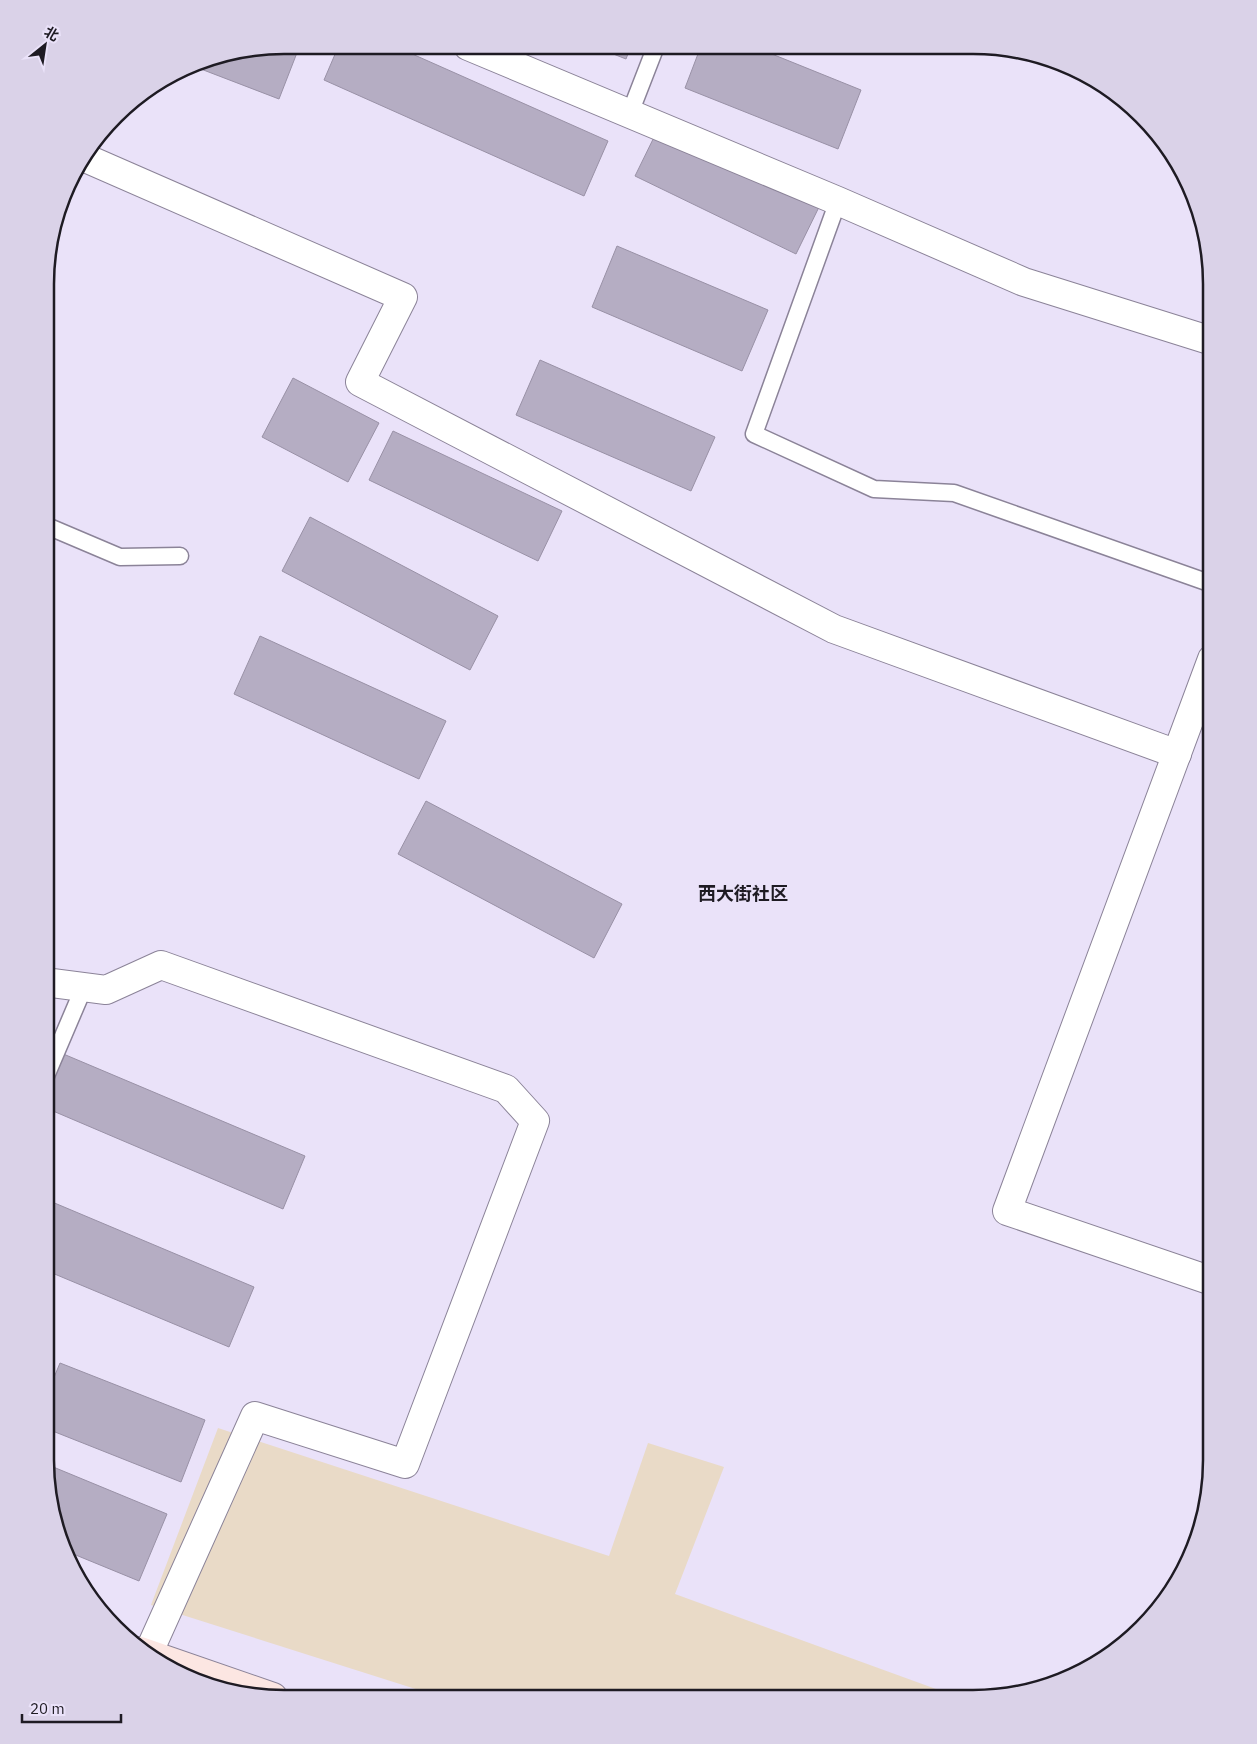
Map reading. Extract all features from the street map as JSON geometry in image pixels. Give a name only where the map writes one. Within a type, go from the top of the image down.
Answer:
[{"type":"main road","points":[[175,1663],[243,1687]]},
{"type":"street","points":[[487,54],[1024,282],[1203,338]]},
{"type":"street","points":[[90,160],[403,298],[360,382],[834,629],[1177,754]]},
{"type":"street","points":[[1203,683],[1007,1211],[1203,1278]]},
{"type":"street","points":[[54,983],[106,990],[161,964],[506,1089],[535,1121],[405,1464],[255,1416],[147,1645]]},
{"type":"lane","points":[[630,113],[653,54]]},
{"type":"lane","points":[[838,202],[754,434],[874,489],[954,493],[1203,581]]},
{"type":"lane","points":[[54,529],[120,557],[180,556]]},
{"type":"lane","points":[[54,1057],[84,987]]},
{"type":"shaded area","points":[[218,1428],[609,1556],[648,1443],[724,1467],[675,1594],[939,1690],[419,1690],[151,1605]]},
{"type":"building","points":[[269,54],[296,54],[279,99],[201,69],[239,58]]},
{"type":"building","points":[[335,54],[412,54],[608,141],[584,196],[324,80]]},
{"type":"building","points":[[613,54],[628,54],[626,59]]},
{"type":"building","points":[[698,54],[772,54],[861,90],[838,149],[685,88]]},
{"type":"building","points":[[660,125],[821,203],[796,254],[635,176]]},
{"type":"building","points":[[617,246],[768,310],[742,371],[592,307]]},
{"type":"building","points":[[540,360],[715,437],[691,491],[516,415]]},
{"type":"building","points":[[293,378],[379,423],[348,482],[262,437]]},
{"type":"building","points":[[393,431],[562,511],[538,561],[369,480]]},
{"type":"building","points":[[310,517],[498,616],[470,670],[282,571]]},
{"type":"building","points":[[260,636],[446,721],[419,779],[234,694]]},
{"type":"building","points":[[426,801],[622,904],[594,958],[398,854]]},
{"type":"building","points":[[61,1053],[305,1156],[283,1209],[54,1111],[54,1070]]},
{"type":"building","points":[[54,1203],[254,1287],[229,1347],[54,1274]]},
{"type":"building","points":[[60,1363],[205,1420],[181,1482],[54,1432],[54,1377]]},
{"type":"building","points":[[54,1467],[167,1514],[139,1581],[74,1554],[58,1505]]},
{"type":"district","name":"西大街社区","points":[[743,894]]}]
